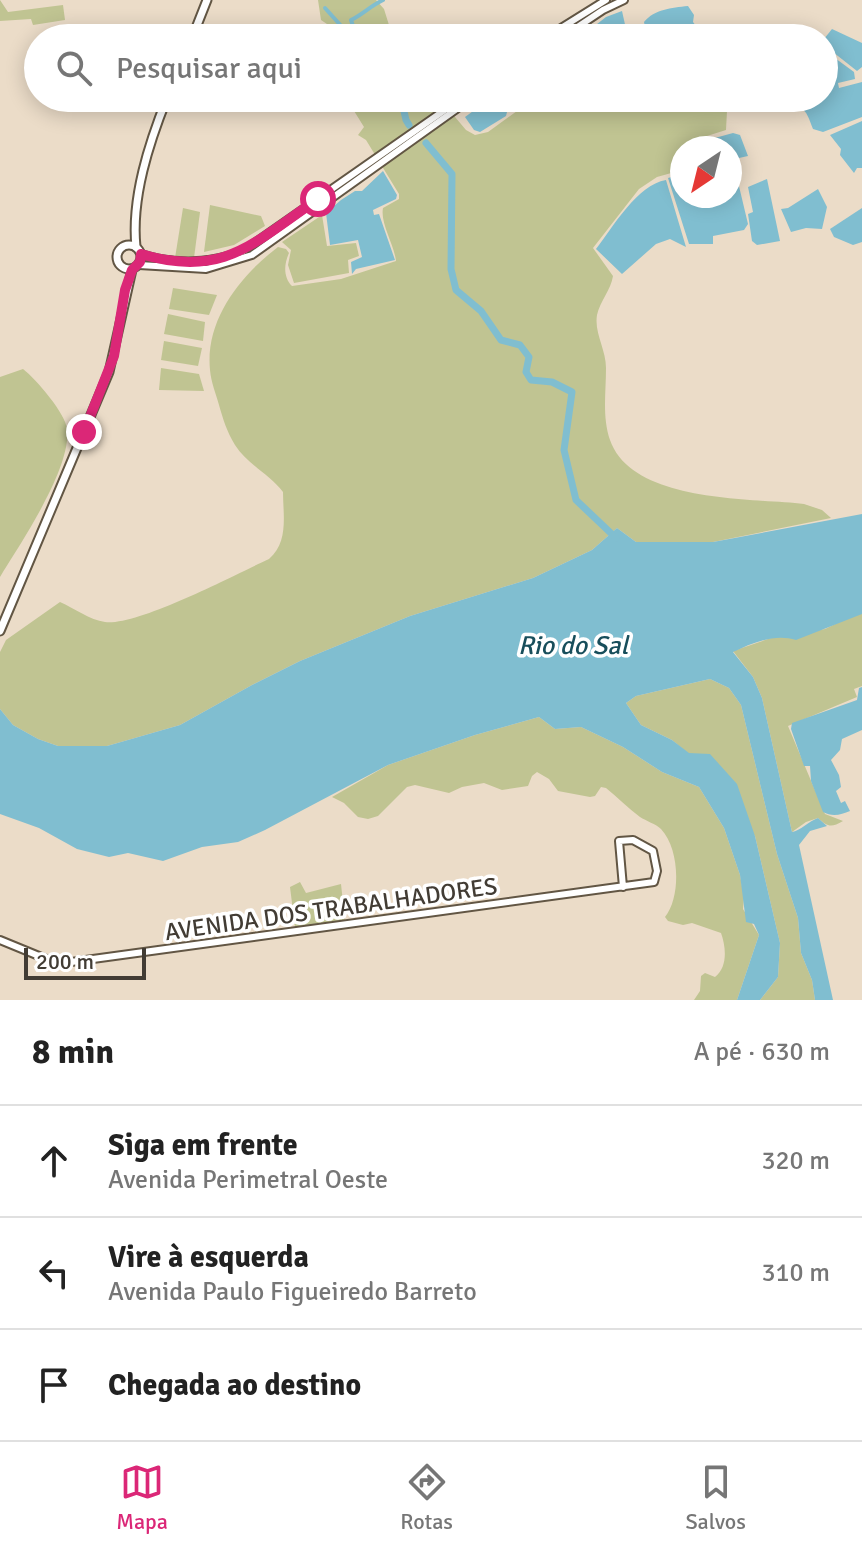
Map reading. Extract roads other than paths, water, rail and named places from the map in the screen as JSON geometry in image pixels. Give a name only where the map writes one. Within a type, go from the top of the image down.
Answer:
[{"type":"main road","points":[[198,24],[207,0]]},
{"type":"main road","points":[[567,24],[606,0]]},
{"type":"main road","points":[[582,24],[624,0]]},
{"type":"main road","points":[[162,112],[146,163],[135,222],[125,245],[116,256],[131,268],[206,269],[252,255],[452,112]]},
{"type":"main road","points":[[125,245],[191,262],[216,260],[243,251],[442,112]]},
{"type":"main road","points":[[0,631],[109,372],[125,290],[138,250],[135,222]]},
{"type":"main road","name":"AVENIDA DOS TRABALHADORES","points":[[0,940],[56,963],[71,962],[623,887],[654,882],[657,875],[653,851],[629,839],[619,841],[623,887]]},
{"type":"water","points":[[688,6],[694,15],[694,24],[644,24],[653,14]]},
{"type":"water","points":[[622,11],[625,24],[597,24]]},
{"type":"water","points":[[838,32],[862,43],[862,67],[857,71],[838,56]]},
{"type":"water","points":[[838,60],[854,72],[855,79],[838,83]]},
{"type":"water","points":[[862,82],[862,117],[823,132],[813,129],[804,112],[838,112],[838,83],[839,88]]},
{"type":"water","points":[[472,112],[507,112],[506,116],[480,132],[474,130],[465,117]]},
{"type":"water","points":[[862,121],[862,168],[857,168],[854,173],[830,135]]},
{"type":"water","points":[[742,140],[748,156],[742,157]]},
{"type":"water","points":[[383,171],[397,195],[396,199],[373,210],[374,215],[379,214],[395,260],[356,269],[352,274],[351,262],[362,257],[358,240],[330,245],[326,213],[355,191],[362,191]]},
{"type":"water","points":[[767,179],[780,241],[757,245],[752,241],[748,214],[753,212],[748,187]]},
{"type":"water","points":[[666,180],[670,208],[674,208],[686,247],[670,239],[656,244],[622,274],[596,249],[636,198],[655,183]]},
{"type":"water","points":[[818,189],[827,207],[822,229],[806,228],[791,232],[781,209],[788,208]]},
{"type":"water","points":[[742,199],[748,224],[744,230],[713,236],[713,244],[689,244],[678,208],[742,208]]},
{"type":"water","points":[[862,208],[862,242],[853,245],[834,237],[830,229]]},
{"type":"water","name":"Rio do Sal","points":[[862,514],[862,614],[796,640],[772,638],[733,652],[753,677],[762,698],[792,832],[818,818],[827,826],[810,831],[799,845],[833,1000],[815,1000],[812,980],[801,953],[798,918],[777,854],[741,705],[729,688],[710,679],[636,696],[626,703],[641,725],[672,740],[689,753],[710,754],[737,784],[755,836],[780,943],[778,977],[760,1000],[737,1000],[759,935],[754,924],[746,922],[740,875],[724,828],[699,787],[662,772],[623,747],[581,727],[555,729],[539,717],[475,735],[388,765],[238,842],[202,847],[163,861],[128,853],[109,857],[77,849],[39,828],[0,814],[0,709],[13,725],[58,746],[107,746],[180,725],[300,661],[410,616],[533,578],[592,550],[617,528],[636,542],[713,542]]},
{"type":"water","points":[[862,687],[862,730],[842,739],[840,750],[831,760],[841,787],[836,791],[841,803],[845,801],[850,811],[830,815],[823,812],[811,781],[810,766],[804,766],[791,729],[792,723],[857,700],[859,688]]},
{"type":"waterway","points":[[352,24],[351,20],[383,0]]},
{"type":"waterway","points":[[325,8],[339,24]]},
{"type":"waterway","points":[[404,112],[409,125]]},
{"type":"waterway","points":[[426,143],[452,174],[451,269],[456,290],[481,311],[501,340],[520,345],[529,357],[526,372],[531,380],[552,382],[572,392],[564,450],[576,500],[616,538]]}]
